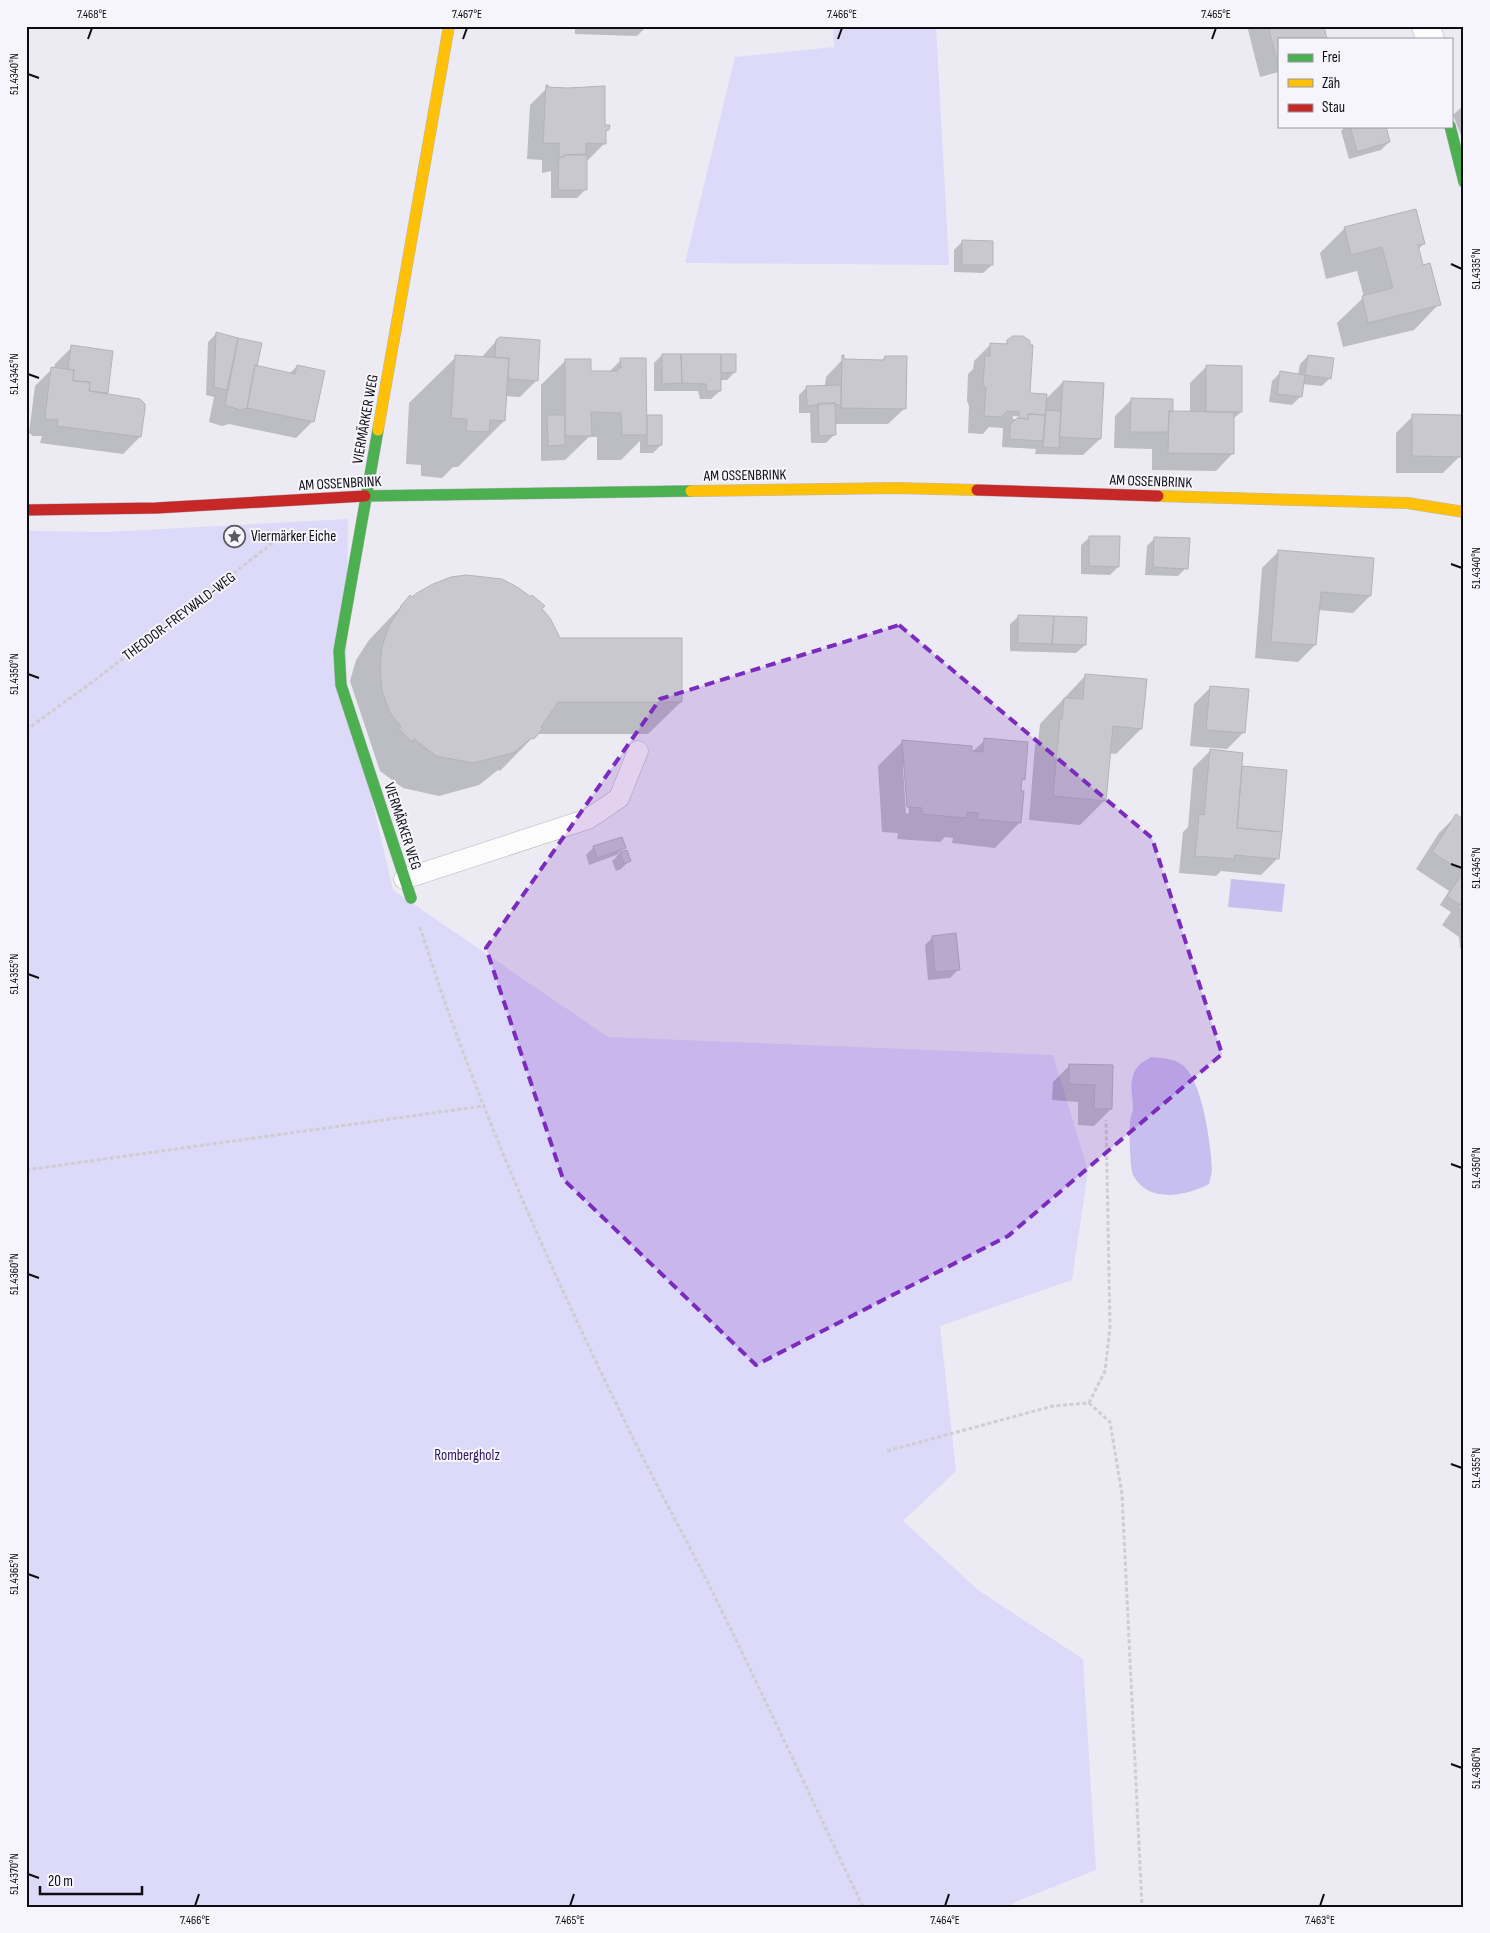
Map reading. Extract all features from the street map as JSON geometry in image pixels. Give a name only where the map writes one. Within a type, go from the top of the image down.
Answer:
[{"type":"street","name":"VIERMÄRKER WEG","points":[[411,898],[341,685],[339,651],[449,26]]},
{"type":"street","points":[[1426,26],[1430,38]]},
{"type":"street","points":[[1450,128],[1464,182]]},
{"type":"street","name":"AM OSSENBRINK","points":[[26,510],[156,508],[366,496],[905,488],[1407,503],[1464,512]]},
{"type":"lane","points":[[404,879],[588,819],[619,798],[638,751]]},
{"type":"path","name":"THEODOR-FREYWALD-WEG","points":[[26,730],[222,584],[291,529]]},
{"type":"path","points":[[411,898],[444,1003],[483,1106],[552,1269],[628,1428],[716,1598],[863,1907]]},
{"type":"path","points":[[26,1170],[483,1106]]},
{"type":"path","points":[[1089,1403],[1106,1371],[1110,1327],[1106,1120]]},
{"type":"path","points":[[887,1451],[1053,1406],[1089,1403],[1110,1422],[1122,1494],[1142,1907]]},
{"type":"highlighted area","points":[[899,625],[1152,838],[1222,1054],[1008,1236],[756,1365],[563,1179],[486,948],[660,699]]},
{"type":"green space","points":[[833,26],[936,26],[949,265],[685,263],[735,57],[834,47]]},
{"type":"green space","name":"Rombergholz","points":[[348,519],[346,689],[393,890],[608,1037],[1053,1055],[1088,1171],[1072,1280],[940,1326],[956,1471],[903,1521],[978,1590],[1083,1659],[1096,1870],[1013,1903],[1010,1907],[26,1907],[26,531],[105,532]]},
{"type":"shaded area","points":[[1231,879],[1285,884],[1282,912],[1228,907]]},
{"type":"shaded area","points":[[1151,1057],[1171,1059],[1181,1064],[1195,1082],[1200,1096],[1207,1128],[1212,1171],[1209,1184],[1190,1192],[1168,1195],[1158,1194],[1140,1184],[1133,1175],[1130,1158],[1130,1120],[1133,1110],[1132,1079],[1138,1067]]},
{"type":"building","points":[[1268,26],[1324,26],[1327,38],[1278,38],[1277,61]]},
{"type":"building","points":[[546,85],[548,87],[568,88],[605,86],[605,125],[610,125],[609,130],[606,130],[606,144],[586,143],[586,154],[564,155],[564,157],[559,157],[559,143],[545,143],[543,145]]},
{"type":"building","points":[[1351,128],[1386,128],[1390,142],[1357,152]]},
{"type":"building","points":[[564,155],[587,155],[587,190],[558,190],[559,157],[564,157]]},
{"type":"building","points":[[1416,209],[1425,244],[1418,245],[1423,265],[1430,263],[1441,305],[1368,323],[1362,296],[1393,288],[1382,247],[1351,255],[1344,227]]},
{"type":"building","points":[[962,240],[993,241],[993,265],[962,265]]},
{"type":"building","points":[[216,332],[238,338],[227,390],[214,387]]},
{"type":"building","points":[[1013,336],[1023,336],[1030,341],[1030,345],[1033,345],[1030,393],[1047,394],[1045,415],[1028,414],[1028,419],[1019,418],[1019,412],[1007,411],[1001,417],[984,416],[986,389],[983,384],[985,356],[990,356],[990,343],[1007,344],[1007,340]]},
{"type":"building","points":[[500,337],[540,340],[538,381],[508,379],[509,358],[495,358],[496,340]]},
{"type":"building","points":[[238,338],[262,343],[257,366],[255,365],[247,408],[240,410],[225,405]]},
{"type":"building","points":[[71,345],[113,351],[108,393],[89,391],[90,382],[73,381],[74,370],[68,369]]},
{"type":"building","points":[[662,354],[681,354],[682,383],[662,384]]},
{"type":"building","points":[[681,354],[721,354],[721,391],[707,391],[706,384],[682,383]]},
{"type":"building","points":[[721,354],[736,354],[736,372],[721,373]]},
{"type":"building","points":[[455,355],[509,358],[505,421],[490,420],[489,432],[466,431],[467,419],[451,418]]},
{"type":"building","points":[[842,355],[844,355],[844,359],[884,360],[885,356],[907,356],[906,409],[841,408]]},
{"type":"building","points":[[1308,355],[1334,358],[1331,379],[1305,375]]},
{"type":"building","points":[[620,358],[646,358],[647,435],[622,435],[621,413],[591,412],[592,436],[565,436],[565,359],[591,359],[591,371],[618,371],[618,368],[621,368]]},
{"type":"building","points":[[255,365],[295,374],[297,365],[325,371],[314,422],[247,408]]},
{"type":"building","points":[[1206,365],[1242,366],[1242,412],[1206,412]]},
{"type":"building","points":[[51,367],[74,370],[73,381],[90,382],[89,391],[140,399],[145,404],[141,437],[57,426],[58,419],[46,419]]},
{"type":"building","points":[[1280,371],[1305,375],[1302,397],[1277,394]]},
{"type":"building","points":[[1063,381],[1104,383],[1101,439],[1059,437]]},
{"type":"building","points":[[841,385],[841,405],[835,405],[835,403],[807,406],[806,386]]},
{"type":"building","points":[[1131,398],[1173,399],[1173,412],[1169,411],[1168,432],[1130,432]]},
{"type":"building","points":[[818,403],[835,403],[836,435],[819,436]]},
{"type":"building","points":[[1046,410],[1061,411],[1059,448],[1043,447]]},
{"type":"building","points":[[1169,411],[1234,412],[1234,454],[1168,453]]},
{"type":"building","points":[[1028,414],[1045,415],[1043,441],[1010,439],[1010,425],[1017,418],[1028,419]]},
{"type":"building","points":[[1412,414],[1462,415],[1462,457],[1412,456]]},
{"type":"building","points":[[547,415],[565,415],[565,445],[548,446]]},
{"type":"building","points":[[647,415],[662,415],[662,445],[647,446]]},
{"type":"building","points":[[1089,536],[1120,536],[1119,567],[1089,566]]},
{"type":"building","points":[[1154,537],[1190,538],[1188,569],[1153,567]]},
{"type":"building","points":[[1278,550],[1374,558],[1371,596],[1321,592],[1316,645],[1271,642]]},
{"type":"building","points":[[466,575],[502,579],[531,597],[532,595],[545,606],[542,609],[550,618],[560,638],[682,638],[682,702],[558,702],[541,727],[543,728],[534,739],[532,738],[513,753],[473,763],[436,756],[414,739],[412,742],[399,729],[401,727],[390,713],[382,691],[380,668],[382,647],[389,626],[400,607],[410,595],[412,597],[433,584],[451,577]]},
{"type":"building","points":[[1018,615],[1054,616],[1052,644],[1018,643]]},
{"type":"building","points":[[1054,616],[1087,617],[1086,645],[1052,644]]},
{"type":"building","points":[[1085,674],[1147,679],[1142,729],[1113,726],[1106,801],[1053,796],[1060,719],[1062,719],[1064,698],[1083,699]]},
{"type":"building","points":[[1210,686],[1249,689],[1245,733],[1206,730]]},
{"type":"building","points":[[984,738],[1028,742],[1025,780],[1022,779],[1021,791],[1024,791],[1021,823],[977,819],[978,813],[967,812],[966,818],[922,814],[922,808],[907,807],[902,740],[972,746],[972,751],[983,752]]},
{"type":"building","points":[[1210,749],[1243,753],[1237,828],[1282,832],[1279,859],[1235,855],[1234,859],[1195,856],[1199,814],[1204,815]]},
{"type":"building","points":[[1242,766],[1287,770],[1282,832],[1237,828]]},
{"type":"building","points":[[1456,814],[1464,820],[1464,873],[1432,852]]},
{"type":"building","points":[[622,837],[626,848],[597,858],[593,846]]},
{"type":"building","points":[[627,850],[631,861],[624,864],[620,852]]},
{"type":"building","points":[[1463,873],[1464,899],[1460,905],[1447,896]]},
{"type":"building","points":[[1464,899],[1464,912],[1458,908]]},
{"type":"building","points":[[956,933],[960,970],[935,972],[932,936]]},
{"type":"building","points":[[1069,1064],[1113,1065],[1112,1109],[1094,1109],[1095,1085],[1069,1084]]},
{"type":"traffic: fast","points":[[1450,128],[1464,182]]},
{"type":"traffic: fast","points":[[378,430],[339,651],[341,685],[411,898]]},
{"type":"traffic: fast","points":[[365,496],[691,491]]},
{"type":"traffic: slow","points":[[378,430],[449,26]]},
{"type":"traffic: slow","points":[[691,491],[895,488],[977,490]]},
{"type":"traffic: slow","points":[[1158,496],[1407,503],[1464,512]]},
{"type":"traffic: jam","points":[[977,490],[1158,496]]},
{"type":"traffic: jam","points":[[26,510],[156,508],[365,496]]},
{"type":"place","name":"Viermärker Eiche","points":[[235,536]]}]
